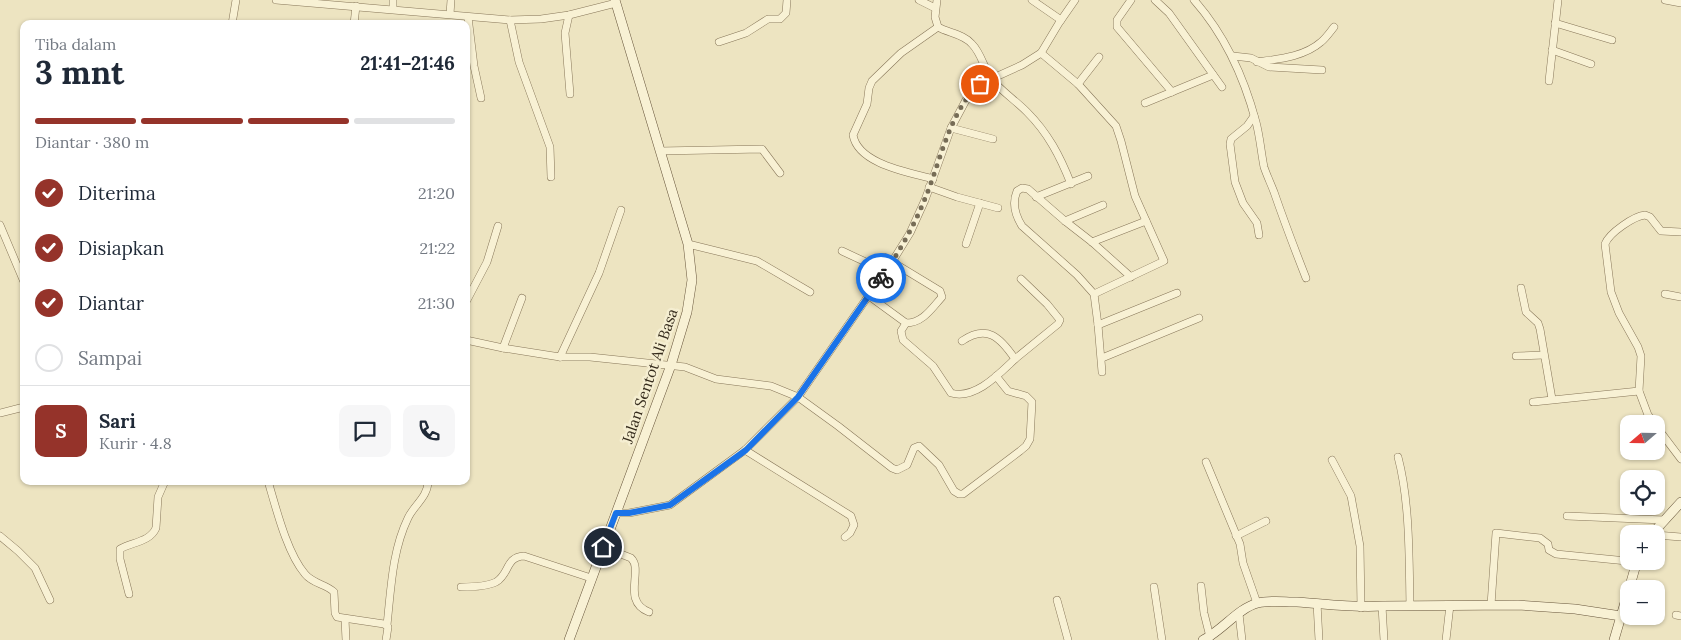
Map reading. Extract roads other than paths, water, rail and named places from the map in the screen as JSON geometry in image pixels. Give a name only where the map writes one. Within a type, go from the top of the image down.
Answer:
[{"type":"main road","name":"Jalan Sentot Ali Basa","points":[[569,640],[671,365],[687,312],[692,280],[688,244],[615,2]]},
{"type":"main road","points":[[1660,525],[1681,502]]},
{"type":"main road","points":[[1207,638],[1239,614],[1257,604],[1280,602],[1317,603],[1361,608],[1382,606],[1491,605],[1575,609],[1620,616]]},
{"type":"main road","points":[[1614,640],[1620,619]]},
{"type":"street","points":[[233,20],[236,0]]},
{"type":"street","points":[[276,0],[510,20],[541,19],[570,15],[615,2]]},
{"type":"street","points":[[392,9],[393,0]]},
{"type":"street","points":[[450,14],[451,0]]},
{"type":"street","points":[[719,42],[746,33],[768,19],[780,19],[786,12],[788,0]]},
{"type":"street","points":[[919,0],[935,8]]},
{"type":"street","points":[[937,0],[935,8],[936,24],[938,27],[960,36],[972,44],[992,79],[1027,112],[1046,134],[1058,153],[1071,184]]},
{"type":"street","points":[[1032,0],[1061,20]]},
{"type":"street","points":[[616,513],[629,513],[670,505],[746,450],[798,397],[869,296],[910,233],[930,187],[951,128],[966,100],[980,84],[1022,65],[1042,53],[1075,0]]},
{"type":"street","points":[[1131,0],[1116,20],[1117,27],[1172,92]]},
{"type":"street","points":[[1155,0],[1169,13],[1222,87]]},
{"type":"street","points":[[1194,0],[1210,18],[1233,56],[1254,116],[1265,169],[1306,278]]},
{"type":"street","points":[[1549,81],[1558,0]]},
{"type":"street","points":[[1665,0],[1681,3]]},
{"type":"street","points":[[354,20],[356,6]]},
{"type":"street","points":[[570,15],[565,33],[570,94]]},
{"type":"street","points":[[510,20],[519,62],[550,147],[550,177]]},
{"type":"street","points":[[1555,23],[1612,40]]},
{"type":"street","points":[[933,178],[869,158],[856,146],[853,134],[867,104],[872,81],[901,53],[938,27]]},
{"type":"street","points":[[1256,62],[1285,58],[1304,52],[1320,43],[1334,28]]},
{"type":"street","points":[[470,33],[474,66],[481,98]]},
{"type":"street","points":[[1552,50],[1591,64]]},
{"type":"street","points":[[1042,53],[1078,84],[1116,126],[1135,196],[1164,262],[1094,294]]},
{"type":"street","points":[[1233,56],[1251,58],[1269,67],[1322,70]]},
{"type":"street","points":[[1078,84],[1099,57]]},
{"type":"street","points":[[1145,103],[1213,74]]},
{"type":"street","points":[[1254,116],[1247,126],[1231,139],[1230,144],[1235,182],[1243,203],[1257,223],[1259,235]]},
{"type":"street","points":[[951,128],[993,139]]},
{"type":"street","points":[[660,152],[762,149],[780,173]]},
{"type":"street","points":[[1036,197],[1088,176]]},
{"type":"street","points":[[930,187],[957,197],[998,208]]},
{"type":"street","points":[[1102,372],[1094,294],[1078,275],[1022,226],[1017,218],[1015,205],[1016,191],[1022,188],[1028,190],[1131,276]]},
{"type":"street","points":[[966,244],[980,203]]},
{"type":"street","points":[[1065,221],[1104,205]]},
{"type":"street","points":[[560,357],[599,273],[621,210]]},
{"type":"street","points":[[1648,415],[1639,391],[1641,356],[1634,339],[1619,313],[1611,292],[1605,244],[1609,236],[1637,217],[1645,215],[1650,217],[1661,232],[1681,232]]},
{"type":"street","points":[[1092,242],[1146,221]]},
{"type":"street","points":[[0,225],[20,272]]},
{"type":"street","points":[[470,294],[487,262],[498,226]]},
{"type":"street","points":[[688,244],[757,261],[810,292]]},
{"type":"street","points":[[842,251],[870,264],[884,257],[942,293],[942,297],[926,315],[916,322],[906,323],[869,296]]},
{"type":"street","points":[[906,323],[901,331],[903,340],[933,366],[950,393],[962,394],[970,392],[996,376],[1058,324],[1060,320],[1022,279]]},
{"type":"street","points":[[1521,288],[1526,312],[1538,324],[1540,329],[1552,400]]},
{"type":"street","points":[[1098,324],[1178,294]]},
{"type":"street","points":[[1665,294],[1681,297]]},
{"type":"street","points":[[503,348],[522,298]]},
{"type":"street","points":[[1102,358],[1199,318]]},
{"type":"street","points":[[962,341],[976,333],[990,334],[1003,343],[1015,359]]},
{"type":"street","points":[[470,341],[560,357],[590,357],[685,367],[724,381],[771,386],[798,397],[897,470],[907,465],[914,448],[919,446],[939,465],[954,491],[959,494],[964,494],[1020,451],[1030,439],[1032,402],[1026,396],[1008,391],[996,376]]},
{"type":"street","points":[[1516,356],[1544,355]]},
{"type":"street","points":[[1533,402],[1639,391]]},
{"type":"street","points":[[0,413],[20,408]]},
{"type":"street","points":[[1665,438],[1681,460]]},
{"type":"street","points":[[746,450],[851,516],[854,525],[850,533],[845,537]]},
{"type":"street","points":[[1398,458],[1404,478],[1410,606]]},
{"type":"street","points":[[1332,460],[1350,496],[1360,546],[1361,608]]},
{"type":"street","points":[[1206,462],[1240,544],[1243,563],[1257,604]]},
{"type":"street","points":[[129,594],[120,559],[120,549],[146,539],[154,533],[158,497],[163,485]]},
{"type":"street","points":[[269,485],[281,525],[299,566],[311,580],[332,590],[335,595],[335,616],[387,625]]},
{"type":"street","points":[[386,640],[394,558],[408,517],[427,492],[428,485]]},
{"type":"street","points":[[1567,516],[1664,520]]},
{"type":"street","points":[[1236,536],[1266,521]]},
{"type":"street","points":[[1491,605],[1496,533],[1540,538],[1548,544],[1549,550],[1556,554],[1620,560]]},
{"type":"street","points":[[0,536],[35,568],[50,600]]},
{"type":"street","points":[[1665,536],[1681,537]]},
{"type":"street","points":[[603,547],[634,561],[633,581],[636,597],[640,607],[650,612]]},
{"type":"street","points":[[460,587],[496,582],[503,576],[516,556],[524,556],[591,578]]},
{"type":"street","points":[[1201,586],[1207,638]]},
{"type":"street","points":[[1154,587],[1162,640]]},
{"type":"street","points":[[1057,600],[1068,640]]},
{"type":"street","points":[[1317,603],[1319,640]]},
{"type":"street","points":[[1446,640],[1450,605]]},
{"type":"street","points":[[1382,606],[1384,640]]},
{"type":"street","points":[[1239,614],[1242,640]]},
{"type":"street","points":[[345,619],[346,640]]}]
